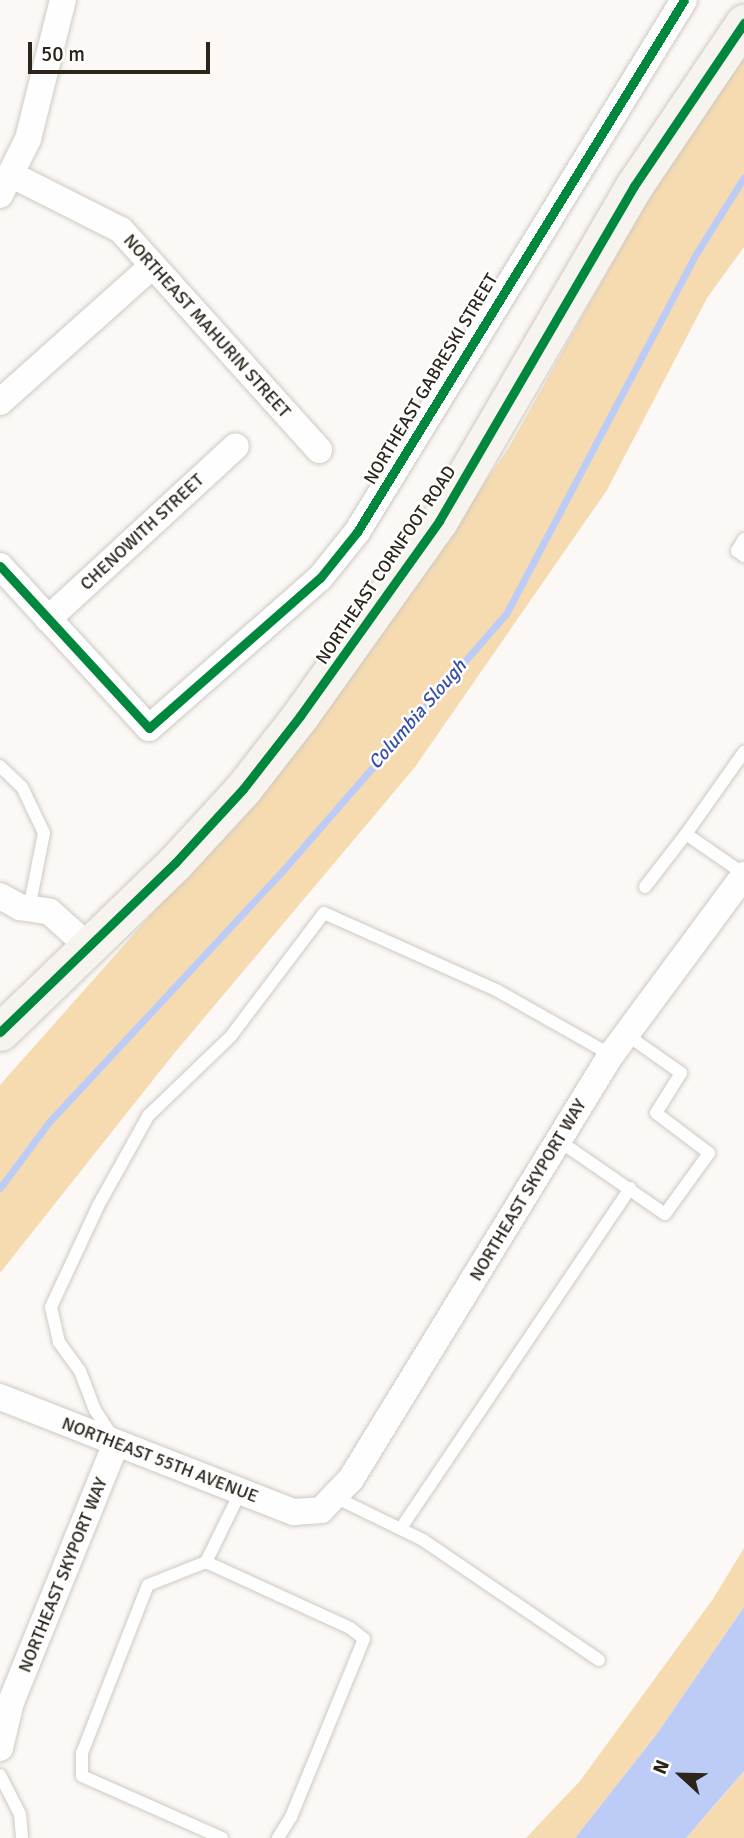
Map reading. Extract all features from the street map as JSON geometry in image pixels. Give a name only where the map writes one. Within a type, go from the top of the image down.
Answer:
[{"type":"street","points":[[6,185],[28,139],[63,0]]},
{"type":"street","name":"NORTHEAST GABRESKI STREET","points":[[48,619],[149,728],[320,578],[357,532],[684,0]]},
{"type":"street","name":"NORTHEAST CORNFOOT ROAD","points":[[0,1032],[90,948],[243,789],[405,570],[462,484],[634,186],[744,23]]},
{"type":"street","name":"NORTHEAST MAHURIN STREET","points":[[6,185],[103,218],[153,265],[319,450]]},
{"type":"street","points":[[0,402],[153,265]]},
{"type":"street","name":"CHENOWITH STREET","points":[[48,619],[236,446]]},
{"type":"street","points":[[0,566],[48,619]]},
{"type":"street","name":"NORTHEAST SKYPORT WAY","points":[[328,1504],[351,1479],[618,1045],[744,875]]},
{"type":"street","points":[[0,896],[29,909],[51,912],[90,948]]},
{"type":"street","name":"NORTHEAST 55TH AVENUE","points":[[0,1397],[294,1512],[328,1504]]},
{"type":"street","name":"NORTHEAST SKYPORT WAY","points":[[0,1748],[11,1702],[116,1443]]},
{"type":"lane","points":[[744,540],[737,551],[744,556]]},
{"type":"lane","points":[[645,887],[744,752]]},
{"type":"lane","points":[[0,766],[22,787],[44,833],[29,909]]},
{"type":"lane","points":[[686,834],[744,875]]},
{"type":"lane","points":[[116,1443],[59,1342],[51,1307],[98,1206],[148,1116],[231,1036],[324,913],[681,1073],[656,1114],[709,1153],[665,1214],[558,1140]]},
{"type":"lane","points":[[401,1528],[630,1188]]},
{"type":"lane","points":[[222,1838],[82,1776],[82,1753],[148,1585],[206,1562],[240,1491]]},
{"type":"lane","points":[[328,1504],[401,1528],[599,1660]]},
{"type":"lane","points":[[206,1562],[350,1628],[364,1639],[291,1817],[278,1838]]},
{"type":"lane","points":[[0,1775],[20,1814],[22,1838]]},
{"type":"shaded area","points":[[744,51],[744,247],[707,298],[607,490],[415,767],[172,1056],[0,1273],[0,1085],[311,734],[508,449],[642,210]]},
{"type":"shaded area","points":[[744,1548],[744,1607],[656,1735],[575,1838],[526,1838],[580,1781],[713,1599]]},
{"type":"shaded area","points":[[744,1771],[744,1838],[686,1838],[727,1791]]},
{"type":"water","points":[[744,1607],[744,1771],[686,1838],[575,1838],[656,1735]]},
{"type":"waterway","name":"Columbia Slough","points":[[0,1188],[49,1122],[285,868],[506,614],[694,257],[744,177]]},
{"type":"cycle path","points":[[0,566],[149,728],[320,578],[357,532],[684,0]]},
{"type":"cycle path","points":[[0,1032],[175,863],[243,789],[300,716],[439,521],[634,186],[744,23]]}]
